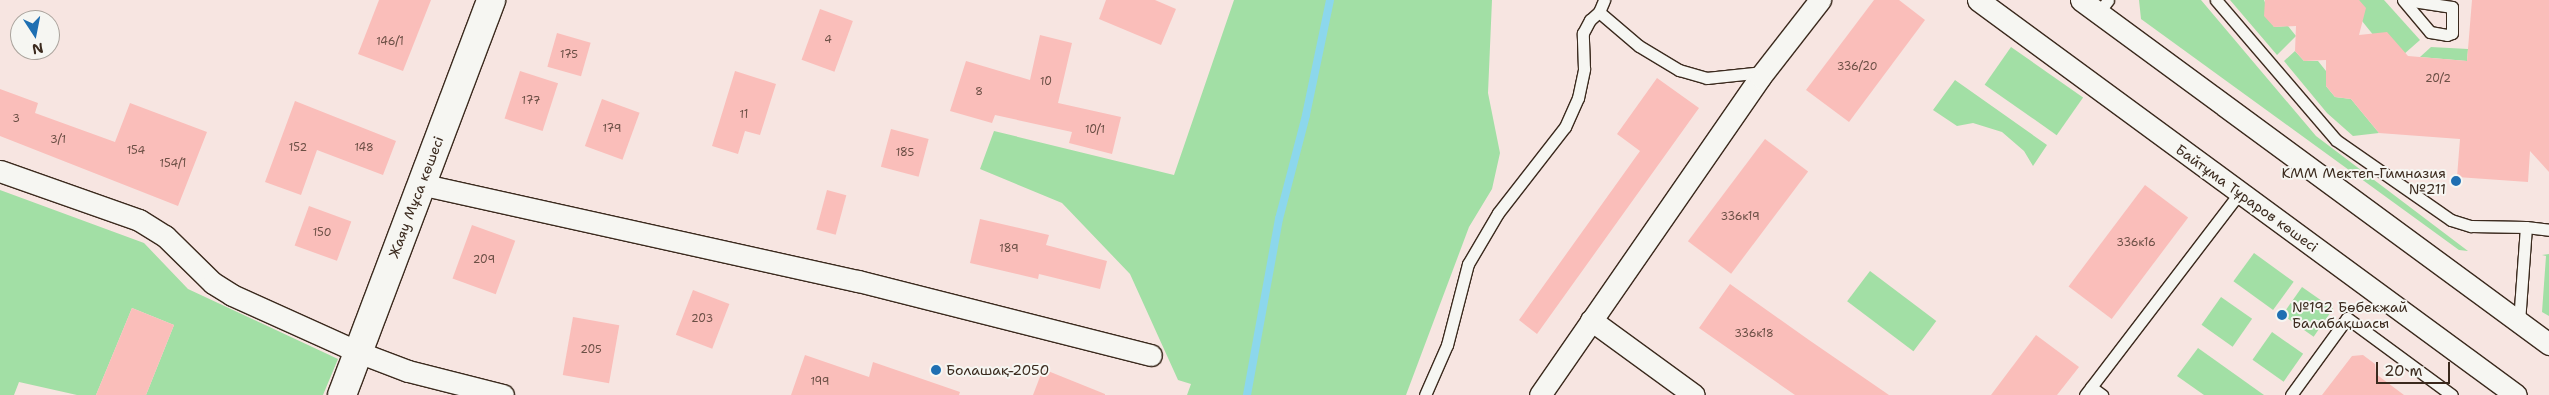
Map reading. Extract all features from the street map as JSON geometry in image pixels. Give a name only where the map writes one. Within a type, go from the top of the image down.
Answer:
[{"type":"street","name":"Жаяу Мұса көшесі","points":[[342,395],[420,184],[492,0]]},
{"type":"street","points":[[1540,395],[1764,72],[1820,0]]},
{"type":"street","name":"Байтұма Тұраров көшесі","points":[[1978,0],[2516,395]]},
{"type":"street","points":[[2081,0],[2103,6],[2549,344]]},
{"type":"street","points":[[0,171],[139,220],[165,236],[214,283],[232,295],[358,352],[408,371],[503,395]]},
{"type":"street","points":[[420,184],[858,281],[1151,355]]},
{"type":"street","points":[[1591,320],[1694,395]]},
{"type":"lane","points":[[1425,395],[1448,346],[1468,264],[1498,213],[1565,127],[1578,98],[1584,69],[1585,26],[1599,12],[1604,0]]},
{"type":"lane","points":[[2216,0],[2336,140],[2451,220],[2471,226],[2526,227],[2549,230]]},
{"type":"lane","points":[[1599,12],[1639,46],[1679,70],[1707,78],[1764,72]]},
{"type":"lane","points":[[2102,395],[2088,391],[2240,192]]},
{"type":"lane","points":[[2519,322],[2526,227]]},
{"type":"lane","points":[[2290,395],[2347,318],[2452,395]]},
{"type":"green space","points":[[1234,0],[1492,0],[1488,93],[1500,153],[1492,189],[1469,227],[1406,395],[1187,395],[1191,384],[1178,380],[1130,274],[1062,203],[980,169],[994,131],[1174,175]]},
{"type":"green space","points":[[2139,0],[2201,0],[2316,136],[2468,251],[2459,250],[2141,19]]},
{"type":"green space","points":[[2230,0],[2264,0],[2274,27],[2288,26],[2296,36],[2277,55]]},
{"type":"green space","points":[[2359,0],[2384,0],[2420,40],[2395,62],[2362,21]]},
{"type":"green space","points":[[2011,47],[2083,97],[2057,135],[1985,85]]},
{"type":"green space","points":[[2431,47],[2468,49],[2467,61],[2420,57]]},
{"type":"green space","points":[[2295,51],[2304,61],[2318,61],[2326,71],[2326,86],[2335,97],[2351,99],[2379,133],[2353,136],[2327,113],[2284,61]]},
{"type":"green space","points":[[1955,80],[2047,145],[2033,166],[2024,151],[2002,132],[1973,123],[1957,126],[1933,110]]},
{"type":"green space","points":[[0,190],[144,243],[188,289],[338,359],[323,395],[146,395],[174,325],[132,308],[96,395],[77,395],[19,382],[14,395],[0,395]]},
{"type":"green space","points":[[2254,253],[2294,282],[2273,310],[2233,281]]},
{"type":"green space","points":[[2549,254],[2549,316],[2542,312],[2546,256],[2542,255]]},
{"type":"green space","points":[[1870,271],[1936,321],[1913,351],[1847,301]]},
{"type":"green space","points":[[2302,287],[2333,309],[2314,337],[2282,315]]},
{"type":"green space","points":[[2221,297],[2252,319],[2233,347],[2201,325]]},
{"type":"green space","points":[[2272,332],[2303,354],[2284,382],[2252,360]]},
{"type":"green space","points":[[2198,348],[2264,395],[2204,395],[2177,376]]},
{"type":"building","points":[[379,0],[431,0],[403,71],[358,54]]},
{"type":"building","points":[[1106,0],[1155,0],[1176,9],[1161,45],[1099,19]]},
{"type":"building","points":[[1874,0],[1899,0],[1925,20],[1849,122],[1806,90]]},
{"type":"building","points":[[2265,0],[2359,0],[2366,8],[2359,35],[2387,32],[2408,56],[2467,61],[2472,0],[2549,0],[2549,172],[2530,151],[2528,182],[2457,177],[2460,139],[2379,133],[2351,99],[2335,97],[2326,86],[2326,60],[2304,61],[2295,51],[2296,26],[2274,27],[2264,16]]},
{"type":"building","points":[[820,9],[853,21],[834,72],[802,60]]},
{"type":"building","points":[[557,33],[591,43],[581,76],[547,67]]},
{"type":"building","points":[[1040,35],[1072,43],[1058,103],[1121,117],[1112,154],[1069,143],[1072,132],[995,115],[992,123],[950,111],[966,61],[1030,80]]},
{"type":"building","points":[[520,71],[558,83],[543,131],[505,119]]},
{"type":"building","points":[[735,71],[776,84],[760,135],[745,131],[738,154],[712,146]]},
{"type":"building","points":[[1657,78],[1699,108],[1537,334],[1519,320],[1640,151],[1617,134]]},
{"type":"building","points":[[0,89],[38,103],[35,113],[115,142],[130,103],[207,132],[178,206],[0,136]]},
{"type":"building","points":[[602,99],[640,113],[622,160],[585,146]]},
{"type":"building","points":[[295,101],[396,141],[383,175],[317,150],[301,195],[265,182]]},
{"type":"building","points":[[891,129],[929,139],[919,177],[881,167]]},
{"type":"building","points":[[1765,139],[1808,171],[1731,274],[1688,241]]},
{"type":"building","points":[[2145,185],[2188,217],[2112,319],[2069,286]]},
{"type":"building","points":[[827,190],[846,195],[836,235],[816,230]]},
{"type":"building","points":[[309,206],[351,221],[337,261],[295,245]]},
{"type":"building","points":[[980,219],[1049,235],[1046,245],[1107,261],[1100,289],[1039,274],[1038,279],[970,263]]},
{"type":"building","points":[[472,225],[515,241],[496,294],[453,279]]},
{"type":"building","points":[[1730,284],[1889,395],[1795,395],[1699,328]]},
{"type":"building","points":[[693,290],[729,304],[712,349],[676,335]]},
{"type":"building","points":[[132,308],[174,325],[146,395],[96,395]]},
{"type":"building","points":[[573,317],[619,325],[609,383],[563,375]]},
{"type":"building","points":[[2036,335],[2079,367],[2057,395],[1991,395]]},
{"type":"building","points":[[805,355],[869,377],[873,362],[960,392],[959,395],[791,395]]},
{"type":"building","points":[[2363,355],[2375,364],[2376,374],[2404,395],[2322,395],[2352,356]]},
{"type":"building","points":[[1043,369],[1105,394],[1105,395],[1033,395]]},
{"type":"waterway","points":[[1247,395],[1279,219],[1306,115],[1330,0]]},
{"type":"place","name":"КММ Мектеп-Гимназия №211","points":[[2456,181]]},
{"type":"place","name":"№192 Бөбекжай Балабақшасы","points":[[2282,315]]},
{"type":"place","name":"Болашақ-2050","points":[[936,370]]}]
